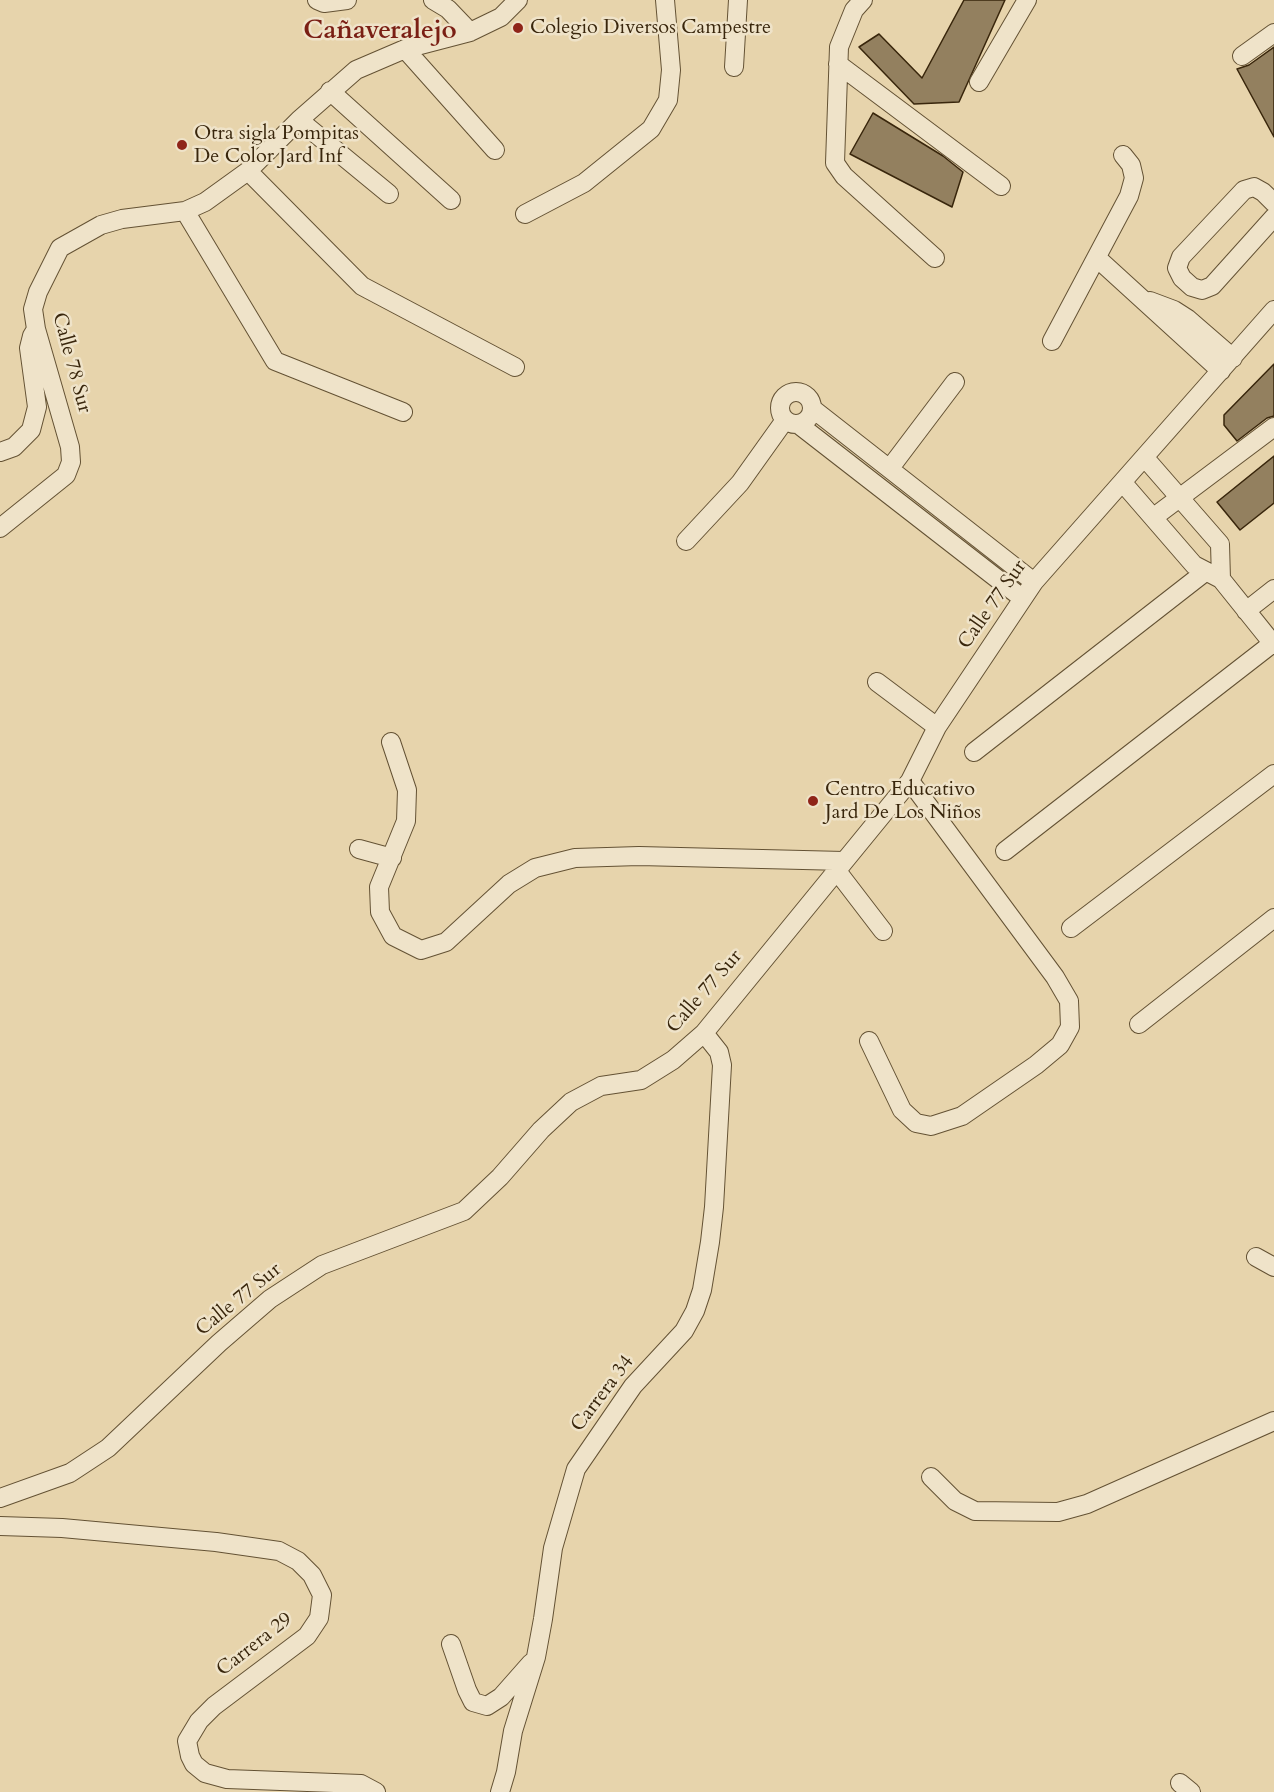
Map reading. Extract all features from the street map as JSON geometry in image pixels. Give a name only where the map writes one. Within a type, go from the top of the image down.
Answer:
[{"type":"street","points":[[317,0],[324,3],[347,0]]},
{"type":"street","points":[[433,0],[448,9],[470,32]]},
{"type":"street","name":"Calle 78 Sur","points":[[0,528],[66,475],[71,462],[70,447],[36,329],[33,309],[38,292],[60,248],[101,225],[122,219],[185,211],[205,202],[248,171],[299,120],[356,70],[405,50],[470,32],[501,18],[518,0]]},
{"type":"street","points":[[525,214],[584,183],[651,129],[668,100],[671,70],[665,0]]},
{"type":"street","points":[[734,67],[738,0]]},
{"type":"street","points":[[863,0],[854,10],[839,47],[835,163],[844,176],[935,258]]},
{"type":"street","points":[[979,82],[1027,0]]},
{"type":"street","points":[[1242,56],[1274,33]]},
{"type":"street","points":[[405,50],[495,150]]},
{"type":"street","points":[[838,64],[1001,186]]},
{"type":"street","points":[[330,92],[452,200]]},
{"type":"street","points":[[299,120],[388,194]]},
{"type":"street","points":[[1052,340],[1129,196],[1134,178],[1131,165],[1123,154]]},
{"type":"street","points":[[248,171],[362,285],[515,367]]},
{"type":"street","points":[[1274,203],[1254,187],[1244,190],[1181,257],[1177,268],[1182,278],[1192,287],[1202,290],[1212,286],[1274,217]]},
{"type":"street","points":[[185,211],[275,361],[403,412]]},
{"type":"street","points":[[1097,258],[1143,299],[1174,310],[1188,319],[1227,364]]},
{"type":"street","name":"Calle 77 Sur","points":[[0,1498],[70,1473],[89,1461],[108,1448],[219,1343],[270,1299],[322,1265],[464,1211],[500,1177],[541,1130],[571,1102],[602,1086],[641,1080],[673,1060],[704,1033],[910,781],[937,727],[1034,582],[1124,483],[1274,310]]},
{"type":"street","points":[[0,452],[14,447],[31,430],[37,407],[29,348],[36,329]]},
{"type":"street","points":[[890,468],[955,382]]},
{"type":"street","points":[[686,541],[792,422],[805,422],[810,416],[813,409],[811,400],[806,394],[798,391],[790,392],[783,397],[780,405],[781,413],[792,422],[1022,598]]},
{"type":"street","points":[[813,409],[1034,582]]},
{"type":"street","points":[[1154,517],[1274,427]]},
{"type":"street","points":[[974,752],[1213,575],[1220,544],[1145,458]]},
{"type":"street","points":[[1005,851],[1273,644],[1213,575],[1194,564],[1124,483]]},
{"type":"street","points":[[1246,611],[1274,589]]},
{"type":"street","points":[[877,682],[937,727]]},
{"type":"street","points":[[391,742],[407,790],[406,821],[379,887],[380,912],[393,936],[421,950],[446,942],[509,884],[535,868],[575,858],[639,856],[841,866],[883,931]]},
{"type":"street","points":[[1071,928],[1274,774]]},
{"type":"street","points":[[869,1041],[902,1110],[916,1123],[932,1126],[962,1116],[1036,1065],[1060,1045],[1070,1027],[1069,1001],[1055,977],[910,781]]},
{"type":"street","points":[[359,849],[392,858]]},
{"type":"street","points":[[1139,1024],[1274,918]]},
{"type":"street","name":"Carrera 34","points":[[500,1792],[513,1731],[536,1658],[553,1548],[576,1469],[633,1386],[684,1331],[695,1311],[702,1290],[714,1207],[722,1065],[719,1052],[704,1033]]},
{"type":"street","points":[[1256,1257],[1274,1267]]},
{"type":"street","points":[[931,1477],[955,1501],[975,1511],[1058,1512],[1087,1504],[1274,1421]]},
{"type":"street","name":"Carrera 29","points":[[0,1526],[62,1528],[216,1542],[279,1551],[298,1561],[312,1575],[322,1595],[319,1618],[307,1636],[214,1706],[199,1721],[187,1741],[190,1756],[194,1764],[205,1773],[226,1779],[361,1784],[376,1792]]},
{"type":"street","points":[[451,1644],[473,1702],[487,1706],[501,1697],[536,1658]]},
{"type":"building","points":[[964,0],[1005,0],[959,102],[914,104],[859,47],[879,34],[922,78]]},
{"type":"building","points":[[1274,47],[1274,137],[1237,69],[1249,65]]},
{"type":"building","points":[[873,113],[943,156],[963,172],[952,207],[850,154]]},
{"type":"building","points":[[1274,364],[1274,416],[1267,418],[1237,441],[1224,425],[1224,415]]},
{"type":"building","points":[[1274,456],[1274,503],[1240,530],[1217,502]]},
{"type":"place","name":"Colegio Diversos Campestre","points":[[518,28]]},
{"type":"place","name":"Otra sigla Pompitas De Color Jard Inf","points":[[182,145]]},
{"type":"place","name":"Centro Educativo Jard De Los Niños","points":[[813,801]]},
{"type":"district","name":"Cañaveralejo","points":[[380,32]]}]
